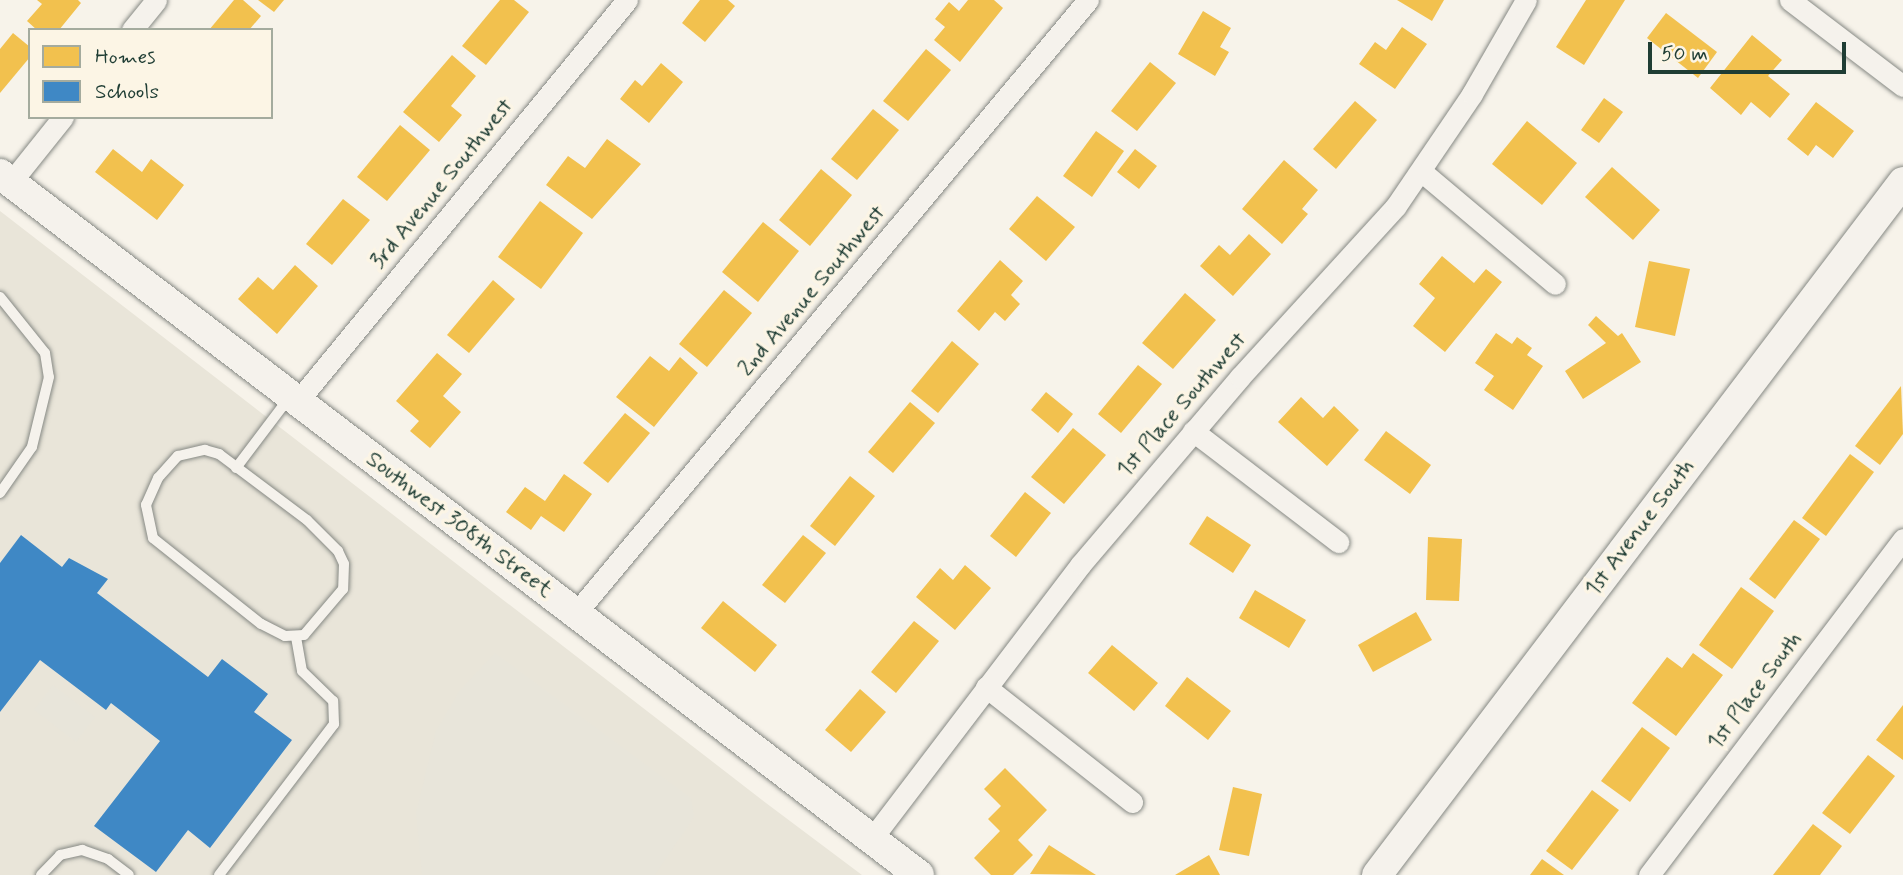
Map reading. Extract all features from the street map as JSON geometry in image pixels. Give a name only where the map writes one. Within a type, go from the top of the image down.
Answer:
[{"type":"street","points":[[134,28],[156,0]]},
{"type":"street","name":"3rd Avenue Southwest","points":[[294,399],[627,0]]},
{"type":"street","name":"2nd Avenue Southwest","points":[[575,614],[1088,0]]},
{"type":"street","name":"1st Place Southwest","points":[[870,841],[1029,627],[1193,431],[1371,237],[1421,171],[1527,0]]},
{"type":"street","points":[[1790,0],[1903,86]]},
{"type":"street","points":[[4,184],[61,119]]},
{"type":"street","points":[[1421,171],[1555,284]]},
{"type":"street","name":"1st Avenue South","points":[[1377,875],[1903,181]]},
{"type":"street","name":"Southwest 308th Street","points":[[4,184],[294,399],[906,871]]},
{"type":"street","points":[[1193,431],[1338,542]]},
{"type":"street","name":"1st Place South","points":[[1649,875],[1903,539]]},
{"type":"street","points":[[986,687],[1132,802]]},
{"type":"lane","points":[[0,299],[45,353],[49,377],[32,447],[0,493]]},
{"type":"lane","points":[[236,468],[294,399]]},
{"type":"lane","points":[[205,450],[236,468],[316,527],[344,564],[343,589],[337,599],[311,630],[296,637],[261,624],[162,549],[149,527],[146,505],[150,492],[178,456],[205,450]]},
{"type":"lane","points":[[219,875],[334,724],[333,702],[302,671],[296,637]]},
{"type":"lane","points":[[41,875],[60,855],[82,850],[108,859],[129,875]]},
{"type":"shaded area","points":[[0,211],[766,803],[862,875],[0,875]]},
{"type":"shaded area","points":[[495,653],[691,798],[694,817],[655,875],[422,875],[416,813],[436,731],[460,690]]},
{"type":"shaded area","points":[[53,685],[95,717],[76,742],[34,710]]},
{"type":"building: Homes","points":[[37,0],[78,0],[81,3],[61,28],[35,28],[27,21],[42,4]]},
{"type":"building: Homes","points":[[234,0],[243,0],[261,16],[251,28],[211,28]]},
{"type":"building: Homes","points":[[258,0],[284,0],[274,12]]},
{"type":"building: Homes","points":[[500,0],[514,0],[529,12],[486,65],[462,46]]},
{"type":"building: Homes","points":[[700,0],[728,0],[735,6],[705,42],[682,23]]},
{"type":"building: Homes","points":[[968,0],[994,0],[1003,8],[960,62],[934,40],[945,27],[935,19],[949,2],[959,11]]},
{"type":"building: Homes","points":[[1397,0],[1444,0],[1432,21]]},
{"type":"building: Homes","points":[[1586,0],[1625,0],[1584,65],[1556,47]]},
{"type":"building: Homes","points":[[1203,11],[1231,28],[1220,47],[1229,52],[1215,76],[1178,54]]},
{"type":"building: Homes","points":[[1666,13],[1717,52],[1698,78],[1647,38]]},
{"type":"building: Homes","points":[[1402,27],[1427,44],[1395,89],[1359,64],[1375,42],[1386,50]]},
{"type":"building: Homes","points":[[13,33],[28,45],[28,59],[0,93],[0,49]]},
{"type":"building: Homes","points":[[1752,35],[1782,60],[1768,76],[1790,94],[1770,118],[1751,102],[1741,115],[1710,88]]},
{"type":"building: Homes","points":[[926,49],[951,70],[908,121],[883,101]]},
{"type":"building: Homes","points":[[452,55],[476,76],[451,106],[462,115],[439,142],[403,112]]},
{"type":"building: Homes","points":[[1150,62],[1176,83],[1137,131],[1111,111]]},
{"type":"building: Homes","points":[[661,63],[683,82],[649,123],[620,99],[635,80],[642,86]]},
{"type":"building: Homes","points":[[1604,98],[1623,112],[1599,143],[1581,130]]},
{"type":"building: Homes","points":[[1355,101],[1377,120],[1336,169],[1313,149]]},
{"type":"building: Homes","points":[[1816,102],[1854,131],[1833,158],[1816,145],[1808,156],[1787,139]]},
{"type":"building: Homes","points":[[873,109],[899,130],[857,180],[831,159]]},
{"type":"building: Homes","points":[[1527,121],[1577,163],[1542,205],[1492,164]]},
{"type":"building: Homes","points":[[400,125],[430,150],[387,201],[357,177]]},
{"type":"building: Homes","points":[[1096,131],[1124,151],[1092,197],[1063,176]]},
{"type":"building: Homes","points":[[607,139],[641,164],[592,219],[546,185],[568,156],[585,168]]},
{"type":"building: Homes","points":[[113,149],[142,172],[151,159],[184,185],[157,220],[95,172]]},
{"type":"building: Homes","points":[[1135,149],[1157,166],[1139,189],[1117,172]]},
{"type":"building: Homes","points":[[1284,160],[1318,190],[1302,209],[1308,214],[1282,244],[1242,209]]},
{"type":"building: Homes","points":[[1612,167],[1660,210],[1633,240],[1585,197]]},
{"type":"building: Homes","points":[[821,169],[852,195],[810,246],[779,220]]},
{"type":"building: Homes","points":[[1037,196],[1075,227],[1046,261],[1009,229]]},
{"type":"building: Homes","points":[[343,199],[370,220],[332,265],[306,244]]},
{"type":"building: Homes","points":[[540,201],[583,233],[541,289],[498,257]]},
{"type":"building: Homes","points":[[763,222],[799,251],[758,302],[722,272]]},
{"type":"building: Homes","points":[[1249,234],[1271,254],[1233,296],[1200,266],[1219,245],[1230,255]]},
{"type":"building: Homes","points":[[1442,256],[1474,283],[1486,269],[1502,282],[1445,352],[1413,326],[1435,298],[1419,284]]},
{"type":"building: Homes","points":[[1000,260],[1023,281],[1011,295],[1020,304],[1005,321],[995,312],[979,331],[957,311]]},
{"type":"building: Homes","points":[[1649,261],[1690,269],[1675,336],[1635,327]]},
{"type":"building: Homes","points":[[295,265],[318,286],[277,334],[238,299],[258,277],[273,290]]},
{"type":"building: Homes","points":[[493,280],[515,299],[469,353],[447,335]]},
{"type":"building: Homes","points":[[724,290],[752,313],[707,367],[679,344]]},
{"type":"building: Homes","points":[[1185,293],[1216,320],[1173,369],[1142,343]]},
{"type":"building: Homes","points":[[1596,316],[1618,336],[1622,333],[1641,362],[1583,399],[1565,371],[1606,343],[1588,325]]},
{"type":"building: Homes","points":[[1496,333],[1512,344],[1517,337],[1532,348],[1527,355],[1543,366],[1513,410],[1484,390],[1494,376],[1475,363]]},
{"type":"building: Homes","points":[[952,341],[979,364],[938,413],[911,391]]},
{"type":"building: Homes","points":[[437,353],[462,374],[443,396],[461,412],[430,448],[410,431],[419,421],[396,401]]},
{"type":"building: Homes","points":[[650,356],[669,371],[680,357],[698,373],[654,427],[616,397]]},
{"type":"building: Homes","points":[[1138,365],[1162,384],[1121,433],[1098,414]]},
{"type":"building: Homes","points":[[1901,386],[1903,434],[1880,465],[1855,446]]},
{"type":"building: Homes","points":[[1046,392],[1073,414],[1058,433],[1031,410]]},
{"type":"building: Homes","points":[[1301,397],[1323,418],[1334,406],[1359,430],[1327,466],[1278,422]]},
{"type":"building: Homes","points":[[910,402],[935,423],[893,473],[868,452]]},
{"type":"building: Homes","points":[[625,413],[650,433],[608,483],[583,463]]},
{"type":"building: Homes","points":[[1073,428],[1106,455],[1064,504],[1031,477]]},
{"type":"building: Homes","points":[[1386,431],[1431,465],[1410,494],[1364,460]]},
{"type":"building: Homes","points":[[1850,454],[1874,472],[1826,536],[1802,518]]},
{"type":"building: Homes","points":[[564,474],[592,494],[564,532],[541,516],[531,530],[506,512],[525,487],[545,501]]},
{"type":"building: Homes","points":[[850,476],[875,496],[835,546],[810,526]]},
{"type":"building: Homes","points":[[1025,492],[1051,513],[1016,557],[990,536]]},
{"type":"building: Homes","points":[[1207,516],[1251,545],[1233,573],[1189,544]]},
{"type":"building: Homes","points":[[1794,520],[1820,539],[1775,599],[1749,579]]},
{"type":"building: Homes","points":[[803,535],[826,553],[785,603],[762,585]]},
{"type":"building: Homes","points":[[1428,537],[1462,539],[1459,601],[1426,600]]},
{"type":"building: Homes","points":[[965,565],[991,588],[955,630],[916,597],[940,568],[953,580]]},
{"type":"building: Homes","points":[[1741,587],[1774,611],[1732,669],[1699,645]]},
{"type":"building: Homes","points":[[1255,590],[1306,620],[1289,648],[1239,618]]},
{"type":"building: Homes","points":[[723,601],[777,645],[755,672],[701,628]]},
{"type":"building: Homes","points":[[1416,612],[1432,640],[1373,672],[1358,645]]},
{"type":"building: Homes","points":[[914,621],[939,641],[896,693],[871,672]]},
{"type":"building: Homes","points":[[1112,645],[1158,683],[1134,711],[1088,673]]},
{"type":"building: Homes","points":[[1693,653],[1723,675],[1676,736],[1632,703],[1667,657],[1682,668]]},
{"type":"building: Homes","points":[[1187,677],[1231,711],[1208,740],[1165,706]]},
{"type":"building: Homes","points":[[860,689],[886,712],[851,752],[825,730]]},
{"type":"building: Homes","points":[[1903,705],[1903,760],[1876,740]]},
{"type":"building: Homes","points":[[1642,727],[1670,748],[1630,802],[1601,781]]},
{"type":"building: Homes","points":[[1868,755],[1895,776],[1850,834],[1822,813]]},
{"type":"building: Homes","points":[[1005,768],[1047,810],[1018,840],[1033,855],[1013,875],[991,875],[974,858],[1000,831],[988,819],[1001,806],[984,789]]},
{"type":"building: Homes","points":[[1233,787],[1262,794],[1249,856],[1219,850]]},
{"type":"building: Homes","points":[[1592,790],[1619,810],[1572,870],[1546,851]]},
{"type":"building: Homes","points":[[1813,824],[1842,846],[1820,875],[1773,875]]},
{"type":"building: Homes","points":[[1049,845],[1096,875],[1030,874]]},
{"type":"building: Homes","points":[[1209,855],[1220,875],[1175,875]]},
{"type":"building: Homes","points":[[1542,859],[1564,875],[1530,875]]},
{"type":"building: Schools","points":[[21,535],[62,567],[69,558],[108,579],[97,593],[208,677],[222,659],[268,694],[254,712],[292,740],[210,848],[188,830],[156,872],[94,826],[160,741],[111,703],[106,710],[40,660],[0,712],[0,563]]}]
